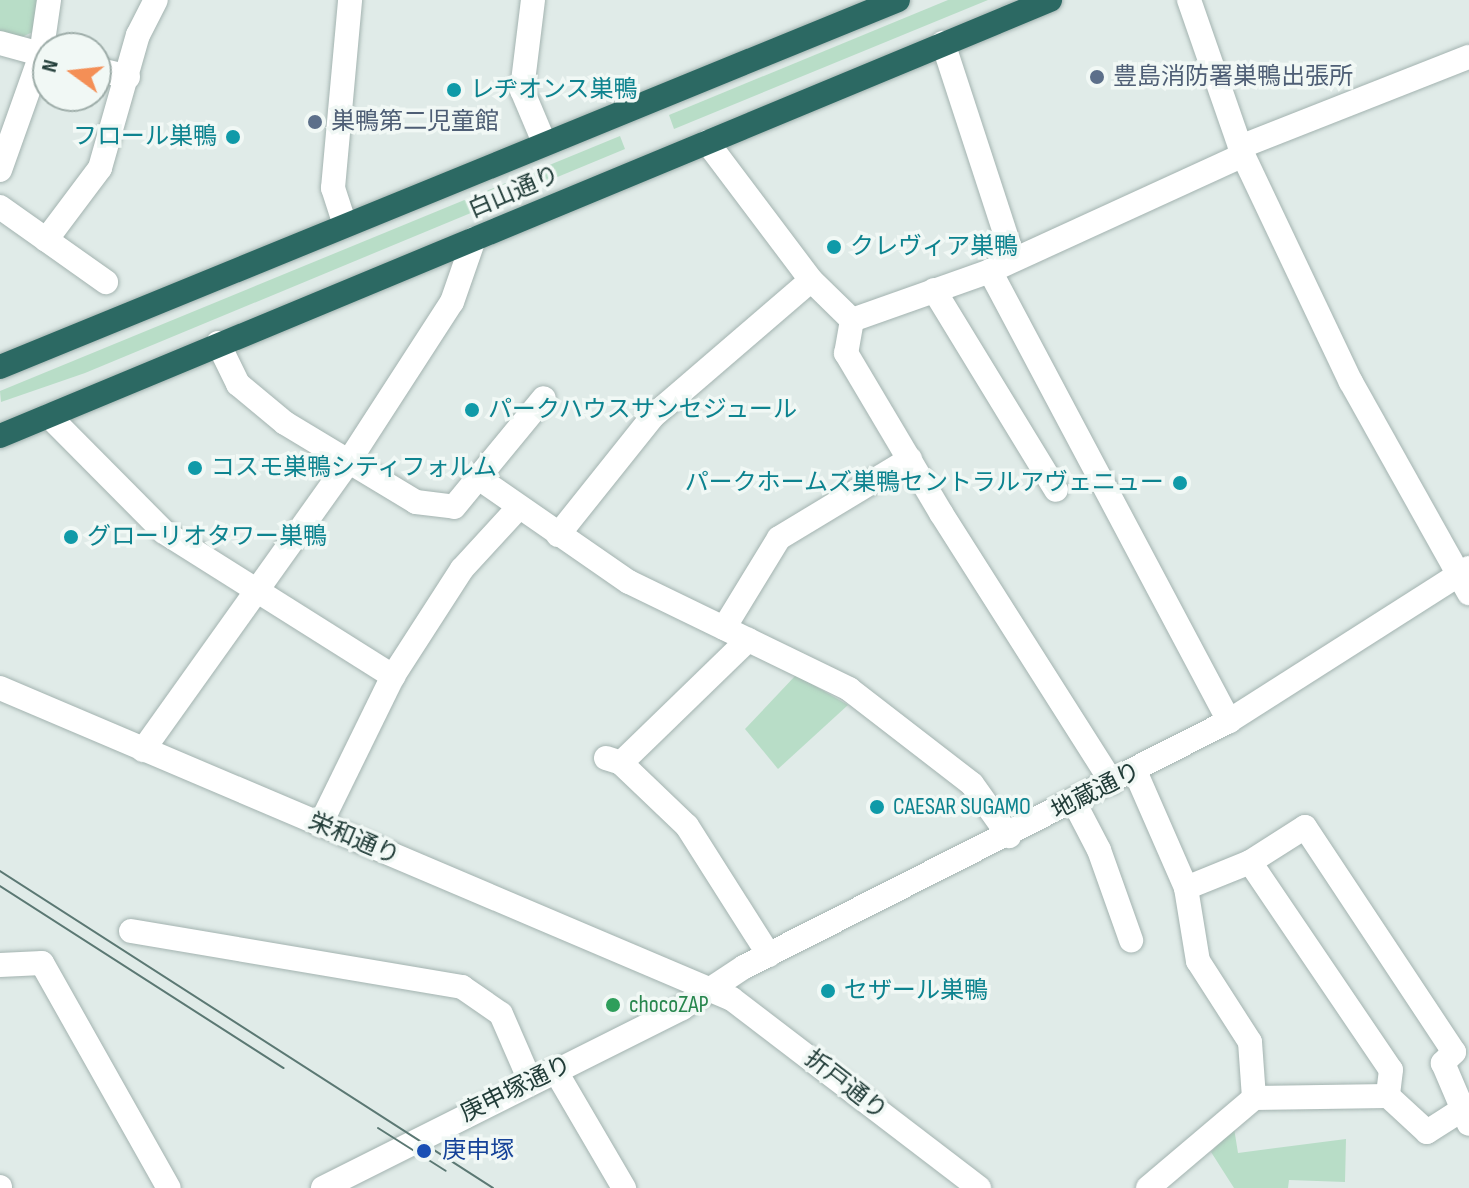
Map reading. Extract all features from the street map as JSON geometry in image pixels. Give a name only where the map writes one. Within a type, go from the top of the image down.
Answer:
[{"type":"highway","name":"白山通り","points":[[0,436],[1050,0]]},
{"type":"highway","name":"白山通り","points":[[0,367],[894,1]]},
{"type":"street","points":[[46,32],[49,0]]},
{"type":"street","points":[[46,240],[100,168],[138,35],[156,0]]},
{"type":"street","points":[[345,225],[333,188],[350,0]]},
{"type":"street","points":[[533,0],[522,90],[544,142]]},
{"type":"street","points":[[1189,0],[1241,151],[1351,382],[1465,579]]},
{"type":"street","points":[[0,43],[32,52]]},
{"type":"street","points":[[943,43],[1013,257]]},
{"type":"street","points":[[852,320],[990,271],[1013,257],[1241,151],[1469,57]]},
{"type":"street","points":[[112,73],[128,77]]},
{"type":"street","points":[[0,170],[32,87]]},
{"type":"street","points":[[707,142],[811,280],[852,320]]},
{"type":"street","points":[[0,207],[106,282]]},
{"type":"street","points":[[143,750],[349,461],[452,302],[474,239]]},
{"type":"street","points":[[990,271],[1229,721]]},
{"type":"street","points":[[558,535],[653,416],[811,280]]},
{"type":"street","points":[[934,290],[1056,490]]},
{"type":"street","points":[[852,320],[846,353],[1112,782]]},
{"type":"street","points":[[218,343],[238,384],[285,423],[416,502],[454,507],[544,398]]},
{"type":"street","points":[[49,416],[164,532],[393,676]]},
{"type":"street","points":[[724,628],[779,538],[910,459]]},
{"type":"street","points":[[480,479],[629,582],[849,689],[972,784],[1009,836]]},
{"type":"street","points":[[320,825],[393,676],[462,569],[518,508]]},
{"type":"street","name":"地蔵通り","points":[[709,990],[769,955],[1009,836],[1229,721],[1465,579]]},
{"type":"street","points":[[748,640],[613,760],[687,826],[769,955]]},
{"type":"street","name":"栄和通り","points":[[0,688],[661,966],[709,990]]},
{"type":"street","points":[[1135,771],[1186,888],[1198,961],[1250,1042],[1254,1098]]},
{"type":"street","points":[[1074,802],[1099,850],[1131,940]]},
{"type":"street","points":[[1148,1188],[1254,1098],[1388,1096],[1427,1132],[1466,1116],[1443,1063],[1454,1052],[1305,827],[1250,862],[1186,888]]},
{"type":"street","points":[[1250,862],[1391,1070],[1388,1096]]},
{"type":"street","points":[[131,931],[462,987],[501,1014],[531,1083]]},
{"type":"street","points":[[0,965],[42,963],[169,1188]]},
{"type":"street","name":"庚申塚通り","points":[[323,1188],[368,1178],[531,1083],[709,990]]},
{"type":"street","name":"折戸通り","points":[[709,990],[751,1011],[979,1188]]},
{"type":"street","points":[[555,1070],[624,1188]]},
{"type":"green space","points":[[0,0],[42,0],[37,30],[22,37],[0,32]]},
{"type":"green space","points":[[948,0],[988,0],[674,129],[669,115]]},
{"type":"green space","points":[[620,136],[625,149],[85,373],[1,402],[0,391]]},
{"type":"green space","points":[[796,675],[848,705],[778,769],[745,729]]},
{"type":"green space","points":[[1234,1128],[1238,1153],[1346,1139],[1345,1182],[1289,1180],[1288,1188],[1234,1188],[1211,1152]]},
{"type":"tram line","points":[[0,871],[493,1188]]},
{"type":"tram line","points":[[0,886],[284,1068]]},
{"type":"tram line","points":[[378,1128],[446,1171]]},
{"type":"place","name":"豊島消防署巣鴨出張所","points":[[1097,77]]},
{"type":"place","name":"レヂオンス巣鴨","points":[[454,90]]},
{"type":"place","name":"巣鴨第二児童館","points":[[315,122]]},
{"type":"place","name":"フロール巣鴨","points":[[233,137]]},
{"type":"place","name":"クレヴィア巣鴨","points":[[834,247]]},
{"type":"place","name":"パークハウスサンセジュール","points":[[472,410]]},
{"type":"place","name":"コスモ巣鴨シティフォルム","points":[[195,468]]},
{"type":"place","name":"パークホームズ巣鴨セントラルアヴェニュー","points":[[1180,483]]},
{"type":"place","name":"グローリオタワー巣鴨","points":[[71,537]]},
{"type":"place","name":"CAESAR SUGAMO","points":[[877,807]]},
{"type":"place","name":"セザール巣鴨","points":[[828,991]]},
{"type":"place","name":"chocoZAP","points":[[613,1005]]},
{"type":"place","name":"庚申塚","points":[[424,1151]]}]
